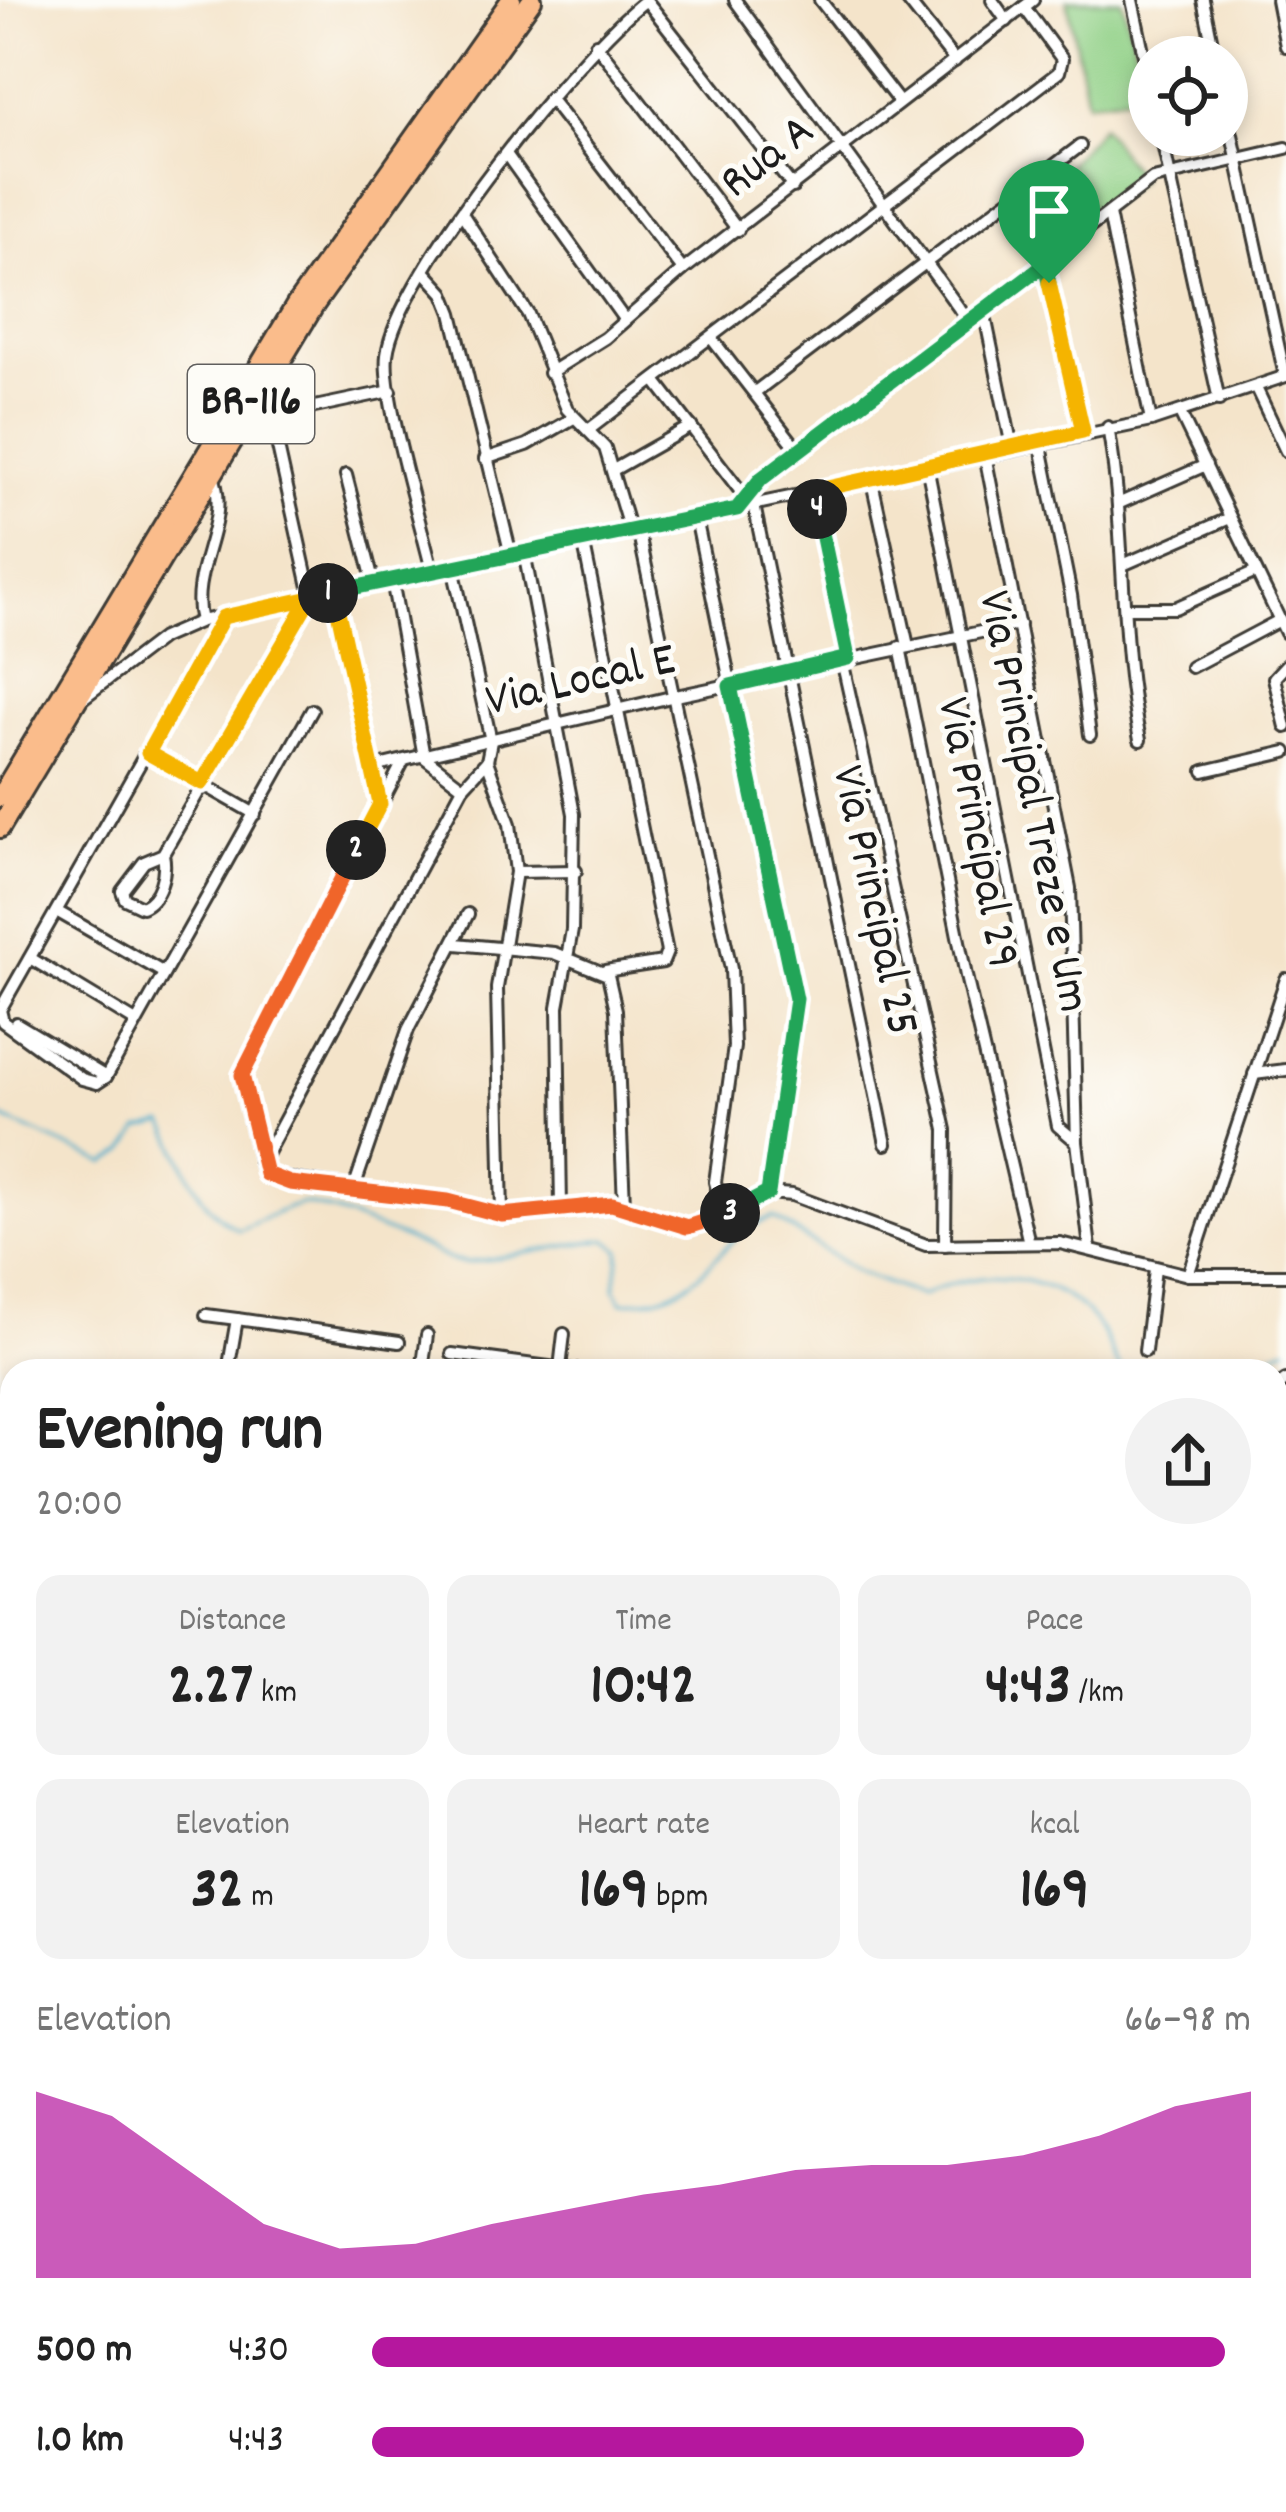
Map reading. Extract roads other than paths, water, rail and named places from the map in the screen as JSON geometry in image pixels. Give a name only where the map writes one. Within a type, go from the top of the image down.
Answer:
[{"type":"highway","points":[[0,797],[331,250],[512,0]]},
{"type":"highway","name":"BR-116","points":[[0,828],[211,472],[355,244],[532,0]]},
{"type":"street","points":[[432,571],[391,391],[388,347],[424,272],[463,215],[549,98],[596,44],[646,0],[793,187]]},
{"type":"street","points":[[734,0],[969,322]]},
{"type":"street","points":[[820,0],[899,102]]},
{"type":"street","points":[[908,0],[956,61]]},
{"type":"street","points":[[992,0],[1007,21]]},
{"type":"street","points":[[1132,0],[1140,36]]},
{"type":"street","points":[[1203,0],[1211,36]]},
{"type":"street","points":[[1276,0],[1286,46]]},
{"type":"street","points":[[591,428],[1062,69],[1062,59],[1028,3]]},
{"type":"street","name":"Rua A","points":[[549,374],[605,338],[683,270],[1028,3]]},
{"type":"street","points":[[596,44],[738,230]]},
{"type":"street","points":[[549,98],[683,270]]},
{"type":"street","points":[[755,392],[1080,146]]},
{"type":"street","points":[[70,709],[162,638],[201,621],[737,509],[799,452],[1148,183],[1169,173],[1286,148]]},
{"type":"street","points":[[506,154],[624,320]]},
{"type":"street","points":[[1165,156],[1220,400]]},
{"type":"street","points":[[749,501],[1151,421],[1285,376],[1236,157]]},
{"type":"street","points":[[1109,214],[1151,421]]},
{"type":"street","points":[[463,215],[528,314],[549,374],[572,419],[591,428],[615,469],[634,530],[730,969],[734,1047],[715,1182],[724,1216]]},
{"type":"street","points":[[1045,264],[1083,431]]},
{"type":"street","points":[[424,272],[439,286],[452,313],[485,459],[517,554],[560,724],[574,814],[572,930],[558,1006],[561,1209]]},
{"type":"street","points":[[984,311],[1012,448]]},
{"type":"street","points":[[712,339],[799,452]]},
{"type":"street","points":[[655,380],[749,501]]},
{"type":"street","points":[[1256,388],[1286,451]]},
{"type":"street","points":[[163,854],[144,862],[124,886],[123,896],[146,907],[154,896],[165,871],[163,854],[311,596],[276,439],[285,416],[391,391]]},
{"type":"street","points":[[1180,413],[1283,627],[1191,667]]},
{"type":"street","points":[[485,459],[527,445],[572,419]]},
{"type":"street","points":[[615,469],[691,426]]},
{"type":"street","points":[[1108,427],[1125,564],[1128,676],[1140,740]]},
{"type":"street","points":[[1040,441],[1071,595],[1090,735]]},
{"type":"street","points":[[985,455],[1070,888],[1077,1142],[1090,1248]]},
{"type":"street","points":[[1120,503],[1206,465]]},
{"type":"street","name":"Via Principal Treze e Um","points":[[927,466],[1058,1126],[1061,1134],[1077,1142]]},
{"type":"street","points":[[201,621],[198,585],[220,495],[211,472]]},
{"type":"street","points":[[346,475],[374,584]]},
{"type":"street","name":"Via Principal 29","points":[[871,477],[966,976],[1029,1243]]},
{"type":"street","points":[[814,491],[845,659],[946,1130],[945,1245]]},
{"type":"street","name":"Via Principal 25","points":[[749,501],[790,673],[886,1144]]},
{"type":"street","points":[[696,518],[796,999],[768,1193]]},
{"type":"street","points":[[1125,564],[1230,518]]},
{"type":"street","points":[[456,944],[507,945],[554,953],[563,961],[604,971],[662,962],[668,952],[583,539]]},
{"type":"street","points":[[262,1162],[463,787],[487,760],[491,741],[453,567]]},
{"type":"street","points":[[1126,608],[1175,608],[1256,572]]},
{"type":"street","points":[[392,580],[424,758],[463,787]]},
{"type":"street","points":[[334,593],[380,804]]},
{"type":"street","points":[[223,617],[30,958],[0,1014],[3,1022],[82,1078],[97,1082],[106,1077],[312,710]]},
{"type":"street","name":"Via Local E","points":[[370,769],[671,697],[1019,625]]},
{"type":"street","points":[[1286,665],[1274,676],[1286,727]]},
{"type":"street","points":[[1204,771],[1286,752]]},
{"type":"street","points":[[148,753],[255,814]]},
{"type":"street","points":[[487,760],[510,824],[516,872],[496,1009],[502,1215]]},
{"type":"street","points":[[403,762],[241,1081],[268,1176],[290,1183],[448,1201],[502,1215],[624,1205],[687,1227],[724,1216],[768,1193],[806,1199],[893,1235],[945,1245],[1029,1243],[1090,1248],[1188,1275],[1286,1275]]},
{"type":"street","points":[[516,872],[576,871]]},
{"type":"street","points":[[58,912],[164,973]]},
{"type":"street","points":[[354,1188],[408,1030],[468,914]]},
{"type":"street","points":[[30,958],[136,1022]]},
{"type":"street","points":[[604,971],[616,1010],[624,1205]]},
{"type":"street","points":[[1188,1275],[1286,979]]},
{"type":"street","points":[[1254,1074],[1286,1070]]},
{"type":"street","points":[[1145,1351],[1156,1269]]},
{"type":"street","points":[[206,1315],[399,1342]]},
{"type":"street","points":[[230,1359],[237,1319]]},
{"type":"street","points":[[561,1359],[564,1334]]},
{"type":"street","points":[[424,1359],[427,1335]]},
{"type":"street","points":[[452,1354],[491,1359]]},
{"type":"waterway","points":[[0,1117],[105,1163],[125,1151],[140,1129],[164,1123],[202,1197],[239,1230],[301,1204],[342,1214],[467,1263],[606,1239],[620,1250],[615,1288],[622,1302],[675,1291],[693,1280],[734,1239],[773,1217],[859,1273],[922,1296],[968,1280],[1017,1279],[1042,1285],[1084,1310],[1101,1330],[1115,1359]]},
{"type":"waterway","points":[[1258,1359],[1286,1347]]}]
